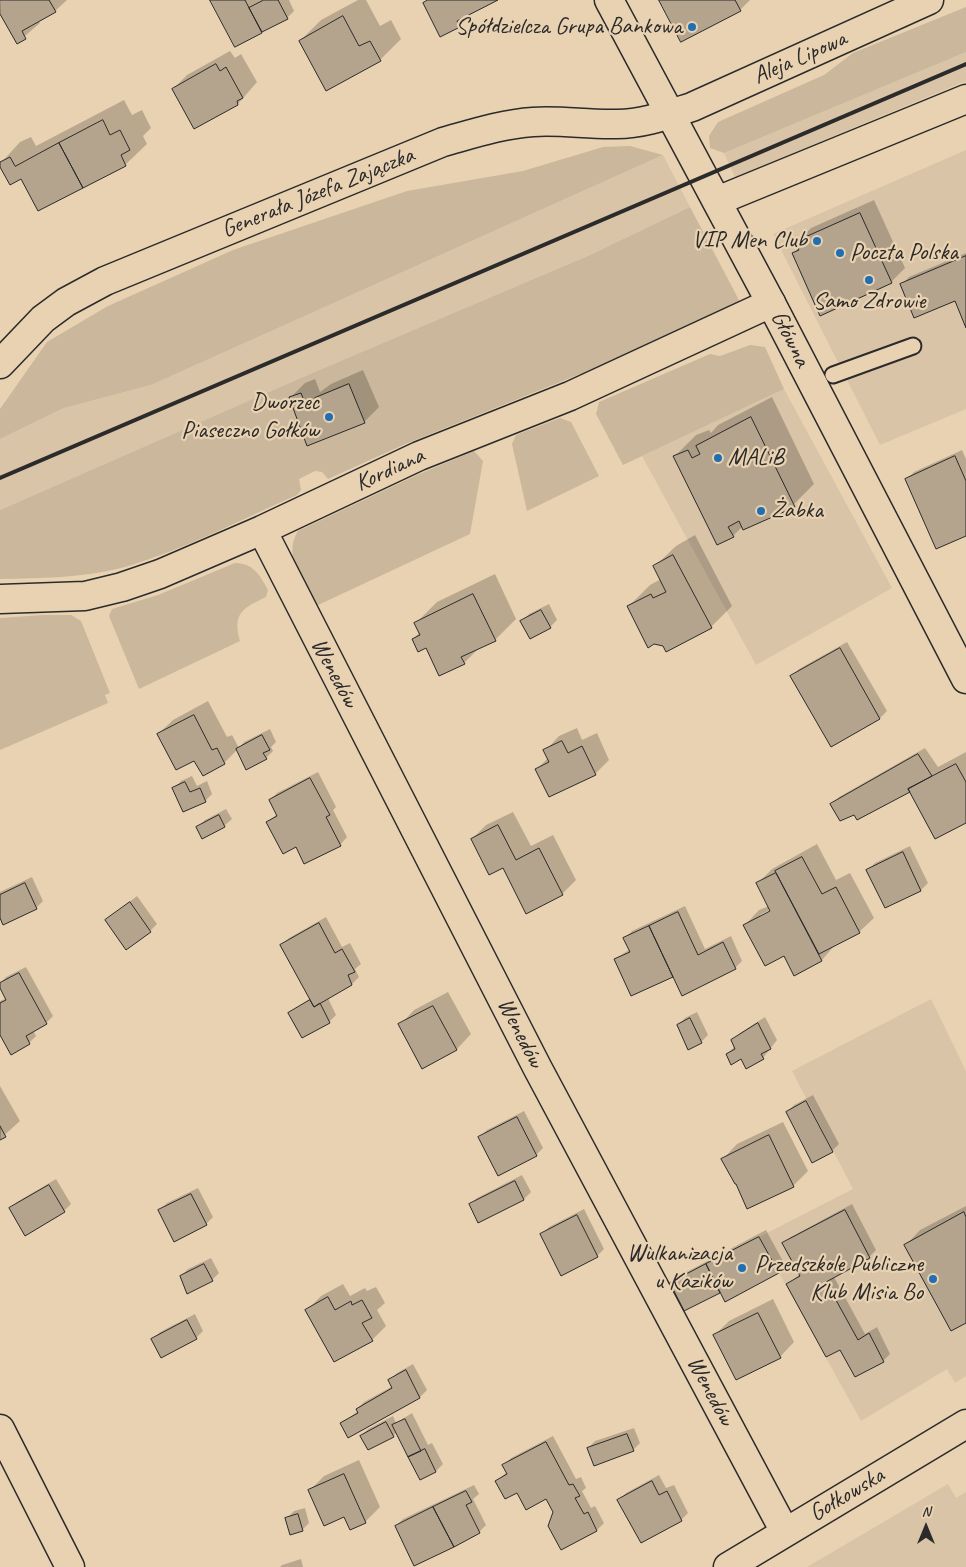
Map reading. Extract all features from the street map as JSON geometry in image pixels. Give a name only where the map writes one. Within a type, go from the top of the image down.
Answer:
[{"type":"street","name":"Główna","points":[[609,0],[717,200],[966,679]]},
{"type":"street","name":"Aleja Lipowa","points":[[670,114],[692,107],[929,0]]},
{"type":"street","points":[[717,200],[966,99]]},
{"type":"street","name":"Generała Józefa Zajączka","points":[[0,364],[43,319],[66,302],[105,281],[443,142],[513,124],[556,121],[618,124],[642,122],[670,114]]},
{"type":"street","name":"Kordiana","points":[[0,599],[85,596],[122,587],[203,557],[419,456],[570,396],[771,303]]},
{"type":"street","name":"Wenedów","points":[[262,530],[537,1067],[785,1532]]},
{"type":"street","name":"Gołkowska","points":[[728,1567],[785,1532],[954,1436],[966,1424]]},
{"type":"street","points":[[0,1429],[70,1567]]},
{"type":"lane","points":[[832,375],[913,346]]},
{"type":"shaded area","points":[[966,7],[966,52],[724,153],[710,148],[709,136],[718,122],[824,75],[853,53]]},
{"type":"shaded area","points":[[966,52],[966,81],[735,177],[724,153]]},
{"type":"shaded area","points":[[630,146],[663,155],[151,385],[64,408],[0,439],[0,409],[47,342],[108,306],[233,250],[407,191],[523,171],[603,147]]},
{"type":"shaded area","points":[[966,150],[966,409],[880,445],[773,234]]},
{"type":"shaded area","points":[[663,155],[690,207],[590,255],[310,374],[0,510],[0,439],[64,408],[151,385]]},
{"type":"shaded area","points":[[690,207],[740,302],[620,357],[582,378],[580,374],[403,445],[328,479],[322,472],[315,471],[299,479],[301,490],[297,495],[166,553],[121,568],[92,574],[0,579],[0,510],[310,374],[590,255]]},
{"type":"shaded area","points":[[750,345],[765,347],[784,389],[623,465],[596,414],[599,402],[710,354],[720,356]]},
{"type":"shaded area","points":[[784,389],[892,588],[756,665],[642,456]]},
{"type":"shaded area","points":[[560,418],[571,422],[599,476],[527,511],[512,444],[516,435]]},
{"type":"shaded area","points":[[474,451],[483,461],[470,534],[316,606],[296,569],[292,550],[298,531],[417,475]]},
{"type":"shaded area","points":[[235,563],[247,565],[255,571],[268,590],[266,597],[246,608],[241,613],[237,624],[240,641],[139,689],[109,616],[112,609],[158,595]]},
{"type":"shaded area","points":[[71,615],[81,621],[110,693],[105,695],[108,703],[0,750],[0,618]]},
{"type":"shaded area","name":"Przedszkole Publiczne Klub Misia Bo","points":[[931,999],[966,1071],[966,1376],[955,1383],[947,1369],[861,1421],[759,1237],[853,1189],[792,1071]]},
{"type":"shaded area","points":[[948,1484],[956,1498],[966,1492],[966,1567],[807,1567]]},
{"type":"building","points":[[0,0],[49,0],[56,12],[22,31],[26,39],[17,44],[0,14]]},
{"type":"building","points":[[210,0],[245,0],[262,33],[235,47]]},
{"type":"building","points":[[264,0],[278,0],[288,19],[262,32],[249,8]]},
{"type":"building","points":[[428,0],[498,0],[457,21],[460,27],[440,37],[423,3]]},
{"type":"building","name":"Spółdzielcza Grupa Bankowa","points":[[659,0],[735,0],[741,11],[681,42]]},
{"type":"building","points":[[343,16],[359,46],[370,41],[381,61],[326,91],[299,41]]},
{"type":"building","points":[[216,64],[220,71],[226,67],[243,98],[237,101],[238,105],[194,129],[172,89]]},
{"type":"building","points":[[103,120],[110,135],[120,130],[130,150],[121,155],[126,166],[83,188],[59,143]]},
{"type":"building","points":[[59,143],[83,188],[38,211],[21,179],[10,185],[0,167],[0,162],[10,157],[15,166]]},
{"type":"building","points":[[860,213],[892,283],[820,316],[792,253],[799,250],[795,242]]},
{"type":"building","points":[[966,256],[966,328],[955,301],[914,318],[900,284]]},
{"type":"building","name":"Dworzec Piaseczno Gołków","points":[[349,384],[365,423],[307,446],[289,397],[301,393],[306,406],[316,401],[315,398]]},
{"type":"building","points":[[751,417],[795,507],[743,530],[739,521],[728,527],[734,537],[717,545],[673,456],[688,450],[692,458],[700,454],[696,446]]},
{"type":"building","points":[[955,456],[966,481],[966,536],[936,549],[905,479]]},
{"type":"building","points":[[673,555],[712,628],[666,652],[663,646],[654,644],[648,648],[627,606],[651,594],[653,598],[666,592],[653,566]]},
{"type":"building","points":[[473,594],[496,641],[461,657],[465,664],[439,676],[426,648],[418,652],[412,639],[420,635],[414,623]]},
{"type":"building","points":[[541,610],[551,628],[530,639],[520,621]]},
{"type":"building","points":[[840,648],[880,719],[831,747],[790,676]]},
{"type":"building","points":[[194,715],[212,750],[217,748],[225,764],[203,776],[194,761],[176,770],[157,734]]},
{"type":"building","points":[[262,735],[270,750],[263,753],[267,759],[246,770],[236,749]]},
{"type":"building","points":[[562,741],[568,753],[582,746],[596,775],[549,797],[535,769],[549,762],[543,750]]},
{"type":"building","points":[[918,754],[932,776],[908,789],[910,792],[857,820],[854,815],[840,821],[830,804]]},
{"type":"building","points":[[956,764],[966,782],[966,823],[935,839],[908,789]]},
{"type":"building","points":[[310,778],[330,815],[326,817],[341,846],[304,864],[296,847],[283,854],[266,822],[277,816],[269,800]]},
{"type":"building","points":[[185,782],[190,792],[200,788],[206,802],[183,812],[172,788]]},
{"type":"building","points":[[219,815],[225,827],[202,839],[196,827]]},
{"type":"building","points":[[498,825],[516,860],[539,848],[563,895],[526,914],[503,868],[489,875],[471,839]]},
{"type":"building","points":[[903,852],[921,891],[885,908],[866,870]]},
{"type":"building","points":[[802,857],[822,894],[836,887],[860,933],[819,954],[775,871]]},
{"type":"building","points":[[776,873],[822,961],[794,976],[784,956],[765,966],[743,925],[770,911],[756,883]]},
{"type":"building","points":[[25,883],[37,909],[3,925],[0,918],[0,895]]},
{"type":"building","points":[[130,902],[151,932],[126,950],[105,920]]},
{"type":"building","points":[[678,912],[698,955],[723,942],[736,969],[682,996],[649,926]]},
{"type":"building","points":[[319,923],[335,953],[342,949],[355,972],[348,975],[352,985],[314,1007],[280,945]]},
{"type":"building","points":[[649,926],[673,977],[631,996],[614,959],[630,952],[623,938]]},
{"type":"building","points":[[19,973],[47,1024],[26,1036],[30,1044],[11,1055],[0,1035],[0,1003],[6,1000],[0,988],[0,983]]},
{"type":"building","points":[[310,1000],[314,1007],[320,1003],[330,1023],[302,1038],[288,1013]]},
{"type":"building","points":[[433,1006],[457,1050],[422,1069],[398,1024]]},
{"type":"building","points":[[690,1018],[702,1043],[688,1050],[677,1025]]},
{"type":"building","points":[[758,1023],[771,1049],[761,1054],[764,1059],[746,1069],[741,1059],[731,1065],[726,1054],[735,1049],[731,1040]]},
{"type":"building","points":[[806,1101],[833,1152],[812,1163],[786,1112]]},
{"type":"building","points":[[517,1117],[537,1156],[498,1176],[478,1137]]},
{"type":"building","points":[[0,1126],[6,1137],[0,1140]]},
{"type":"building","points":[[769,1135],[794,1187],[747,1209],[736,1184],[721,1159]]},
{"type":"building","points":[[515,1181],[524,1200],[478,1223],[469,1204]]},
{"type":"building","points":[[49,1185],[65,1212],[25,1236],[9,1208]]},
{"type":"building","points":[[191,1194],[207,1225],[174,1242],[158,1210]]},
{"type":"building","points":[[845,1210],[870,1258],[826,1282],[858,1340],[869,1333],[884,1362],[855,1377],[840,1350],[826,1357],[786,1284],[800,1276],[782,1243]]},
{"type":"building","points":[[964,1212],[966,1217],[966,1323],[951,1331],[904,1245]]},
{"type":"building","points":[[577,1215],[598,1257],[561,1276],[540,1234]]},
{"type":"building","name":"Wulkanizacja u Kazików","points":[[759,1237],[779,1273],[725,1302],[706,1264]]},
{"type":"building","points":[[204,1264],[213,1281],[187,1294],[180,1276]]},
{"type":"building","points":[[706,1264],[720,1293],[684,1311],[670,1283]]},
{"type":"building","points":[[328,1297],[335,1310],[351,1301],[352,1305],[362,1300],[372,1318],[362,1323],[373,1341],[334,1362],[305,1310]]},
{"type":"building","points":[[758,1313],[781,1358],[736,1380],[713,1335]]},
{"type":"building","points":[[187,1320],[197,1339],[161,1358],[151,1339]]},
{"type":"building","points":[[406,1370],[420,1398],[348,1438],[340,1423],[358,1413],[356,1409],[392,1388],[388,1380]]},
{"type":"building","points":[[405,1419],[421,1451],[408,1457],[392,1425]]},
{"type":"building","points":[[386,1422],[394,1437],[368,1450],[360,1436]]},
{"type":"building","points":[[627,1434],[634,1451],[594,1466],[587,1448]]},
{"type":"building","points":[[546,1442],[569,1485],[573,1484],[580,1496],[575,1498],[584,1514],[588,1512],[597,1531],[561,1550],[548,1526],[553,1512],[546,1499],[526,1510],[517,1493],[505,1499],[495,1481],[507,1474],[502,1465]]},
{"type":"building","points":[[425,1449],[436,1472],[420,1480],[408,1457]]},
{"type":"building","points":[[344,1474],[366,1523],[350,1530],[344,1517],[324,1526],[308,1490]]},
{"type":"building","points":[[652,1481],[659,1495],[667,1491],[682,1521],[641,1543],[617,1500]]},
{"type":"building","points":[[466,1491],[472,1502],[466,1505],[480,1533],[454,1547],[433,1507]]},
{"type":"building","points":[[433,1507],[454,1547],[414,1566],[395,1526]]},
{"type":"building","points":[[298,1514],[303,1531],[290,1535],[285,1518]]},
{"type":"railway","points":[[0,478],[966,64]]},
{"type":"place","name":"Spółdzielcza Grupa Bankowa","points":[[692,27]]},
{"type":"place","name":"VIP Men Club","points":[[817,241]]},
{"type":"place","name":"Poczta Polska","points":[[840,253]]},
{"type":"place","name":"Samo Zdrowie","points":[[869,280]]},
{"type":"place","name":"Dworzec Piaseczno Gołków","points":[[329,417]]},
{"type":"place","name":"MALiB","points":[[718,458]]},
{"type":"place","name":"Żabka","points":[[761,511]]},
{"type":"place","name":"Wulkanizacja u Kazików","points":[[742,1268]]},
{"type":"place","name":"Przedszkole Publiczne Klub Misia Bo","points":[[933,1279]]}]
